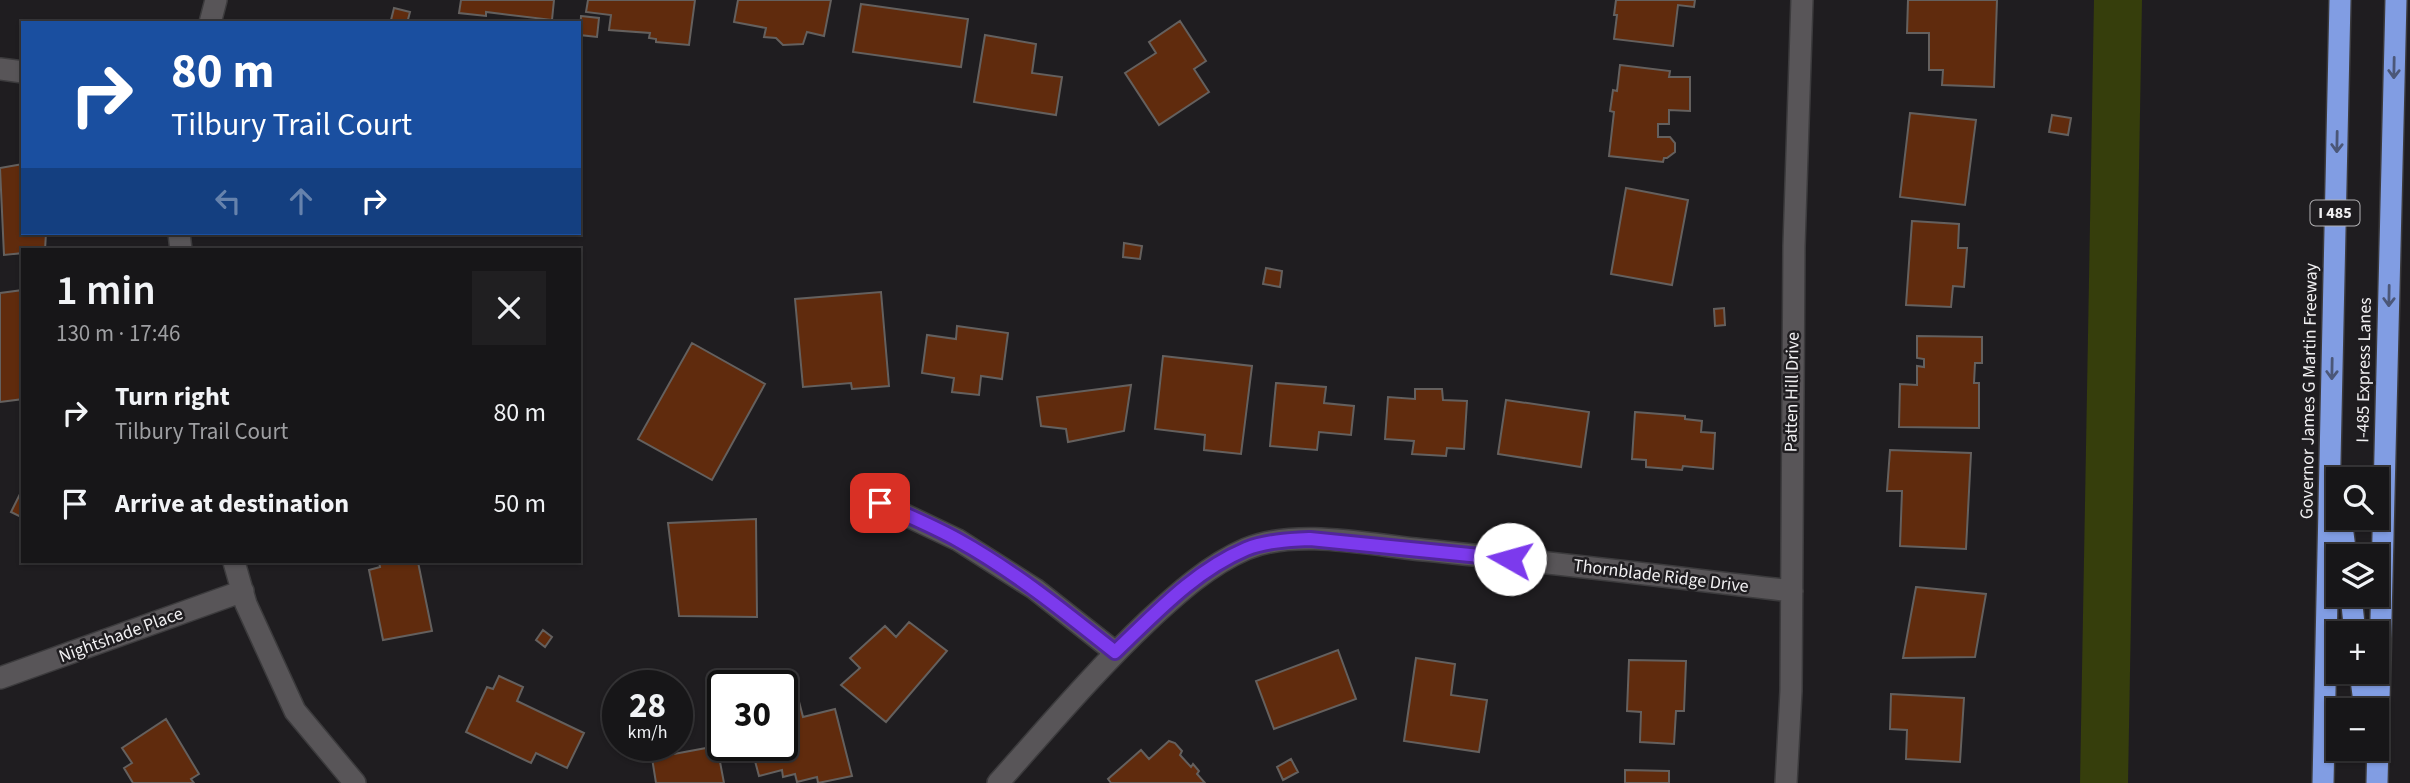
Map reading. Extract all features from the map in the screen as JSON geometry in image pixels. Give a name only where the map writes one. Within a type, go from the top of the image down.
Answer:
[{"type":"highway","name":"Governor James G Martin Freeway","points":[[2323,783],[2340,0]]},
{"type":"highway","name":"I-485 Express Lanes","points":[[2375,783],[2396,0]]},
{"type":"highway","points":[[2330,426],[2335,467]]},
{"type":"highway","points":[[2371,761],[2375,783]]},
{"type":"street","points":[[210,21],[216,0]]},
{"type":"street","name":"Patten Hill Drive","points":[[1786,783],[1792,591],[1794,246],[1802,0]]},
{"type":"street","points":[[0,69],[21,72]]},
{"type":"street","points":[[880,503],[958,540],[1035,589],[1115,652]]},
{"type":"street","name":"Thornblade Ridge Drive","points":[[998,783],[1115,652],[1167,603],[1205,572],[1247,549],[1281,541],[1310,539],[1792,591]]},
{"type":"street","points":[[234,563],[271,662],[295,711],[355,783]]},
{"type":"street","name":"Nightshade Place","points":[[0,678],[243,591]]},
{"type":"green space","points":[[2094,0],[2142,0],[2128,783],[2080,783]]},
{"type":"building","points":[[461,0],[554,0],[552,20],[486,12],[486,16],[459,13]]},
{"type":"building","points":[[588,0],[695,0],[689,45],[656,42],[656,39],[649,38],[650,33],[609,30],[611,15],[586,12]]},
{"type":"building","points":[[738,0],[831,0],[824,36],[807,32],[803,44],[783,45],[776,38],[764,37],[766,28],[734,22]]},
{"type":"building","points":[[1616,0],[1695,0],[1694,7],[1678,5],[1673,46],[1614,39]]},
{"type":"building","points":[[1908,0],[1997,0],[1994,87],[1942,85],[1943,70],[1929,70],[1929,33],[1907,33]]},
{"type":"building","points":[[861,4],[968,19],[961,67],[853,52]]},
{"type":"building","points":[[394,8],[410,12],[408,21],[391,20]]},
{"type":"building","points":[[581,16],[599,18],[597,37],[581,35]]},
{"type":"building","points":[[1180,21],[1206,61],[1194,69],[1209,92],[1159,125],[1125,73],[1156,53],[1149,42]]},
{"type":"building","points":[[985,35],[1036,44],[1032,73],[1062,77],[1056,115],[974,102]]},
{"type":"building","points":[[1620,65],[1670,71],[1669,77],[1690,77],[1690,111],[1669,110],[1669,124],[1658,124],[1658,137],[1670,137],[1675,143],[1675,152],[1664,158],[1663,162],[1609,156],[1614,112],[1610,111],[1613,90],[1617,91]]},
{"type":"building","points":[[1910,113],[1976,120],[1965,205],[1900,197]]},
{"type":"building","points":[[2052,115],[2071,118],[2068,135],[2049,132]]},
{"type":"building","points":[[21,164],[21,235],[46,235],[45,248],[21,248],[21,253],[4,255],[0,168]]},
{"type":"building","points":[[1626,188],[1688,200],[1672,285],[1611,274]]},
{"type":"building","points":[[1912,221],[1959,224],[1958,248],[1967,248],[1964,287],[1953,286],[1951,307],[1906,305]]},
{"type":"building","points":[[1124,243],[1142,246],[1140,259],[1123,257]]},
{"type":"building","points":[[1266,268],[1282,271],[1280,287],[1263,284]]},
{"type":"building","points":[[21,290],[21,399],[0,402],[0,293]]},
{"type":"building","points":[[881,292],[889,386],[852,389],[851,383],[803,387],[795,299]]},
{"type":"building","points":[[1724,308],[1725,325],[1715,326],[1714,309]]},
{"type":"building","points":[[957,326],[1008,333],[1002,379],[981,376],[979,395],[952,392],[954,378],[922,373],[927,335],[956,339]]},
{"type":"building","points":[[1917,336],[1982,337],[1982,363],[1975,363],[1974,383],[1979,383],[1979,428],[1899,427],[1900,384],[1917,385],[1917,366],[1924,367],[1924,359],[1917,358]]},
{"type":"building","points":[[692,343],[765,384],[712,480],[638,439]]},
{"type":"building","points":[[1163,356],[1252,366],[1241,454],[1204,450],[1205,435],[1155,429]]},
{"type":"building","points":[[1276,383],[1326,387],[1324,403],[1354,406],[1351,435],[1319,432],[1317,450],[1270,446]]},
{"type":"building","points":[[1131,385],[1124,431],[1068,442],[1066,429],[1041,426],[1037,397]]},
{"type":"building","points":[[1415,389],[1442,389],[1443,400],[1467,401],[1464,449],[1447,448],[1446,456],[1412,454],[1414,441],[1385,439],[1388,397],[1415,399]]},
{"type":"building","points":[[1506,400],[1589,412],[1581,467],[1498,454]]},
{"type":"building","points":[[1635,412],[1685,416],[1685,419],[1702,421],[1701,432],[1715,433],[1713,469],[1683,466],[1682,470],[1646,467],[1646,460],[1632,459]]},
{"type":"building","points":[[1890,450],[1971,453],[1966,549],[1900,546],[1902,491],[1887,491]]},
{"type":"building","points":[[21,492],[21,517],[11,512]]},
{"type":"building","points":[[756,519],[757,617],[679,616],[668,523]]},
{"type":"building","points":[[379,563],[418,563],[432,631],[383,640],[369,570],[380,567]]},
{"type":"building","points":[[1916,587],[1986,594],[1975,657],[1903,658]]},
{"type":"building","points":[[909,622],[947,651],[886,722],[841,685],[860,668],[850,658],[885,626],[896,637]]},
{"type":"building","points":[[543,630],[552,637],[545,647],[536,640]]},
{"type":"building","points":[[1338,650],[1356,699],[1274,729],[1256,681]]},
{"type":"building","points":[[1416,658],[1455,664],[1451,695],[1487,700],[1479,752],[1404,741]]},
{"type":"building","points":[[1629,660],[1686,661],[1684,711],[1676,711],[1674,744],[1640,742],[1641,712],[1627,711]]},
{"type":"building","points":[[499,676],[523,687],[517,701],[584,733],[567,768],[536,753],[531,763],[466,732],[487,687],[493,689]]},
{"type":"building","points":[[1891,694],[1964,698],[1960,762],[1906,759],[1907,730],[1890,729]]},
{"type":"building","points":[[798,698],[803,717],[835,709],[852,776],[818,783],[817,777],[797,782],[795,774],[783,777],[782,770],[759,776],[755,761],[798,761]]},
{"type":"building","points":[[166,719],[199,774],[191,779],[194,783],[133,783],[124,768],[132,763],[122,748]]},
{"type":"building","points":[[1169,741],[1182,751],[1180,755],[1191,767],[1193,764],[1205,783],[1111,783],[1108,779],[1141,750],[1149,759]]},
{"type":"building","points":[[707,748],[707,761],[720,761],[724,783],[656,783],[652,761],[693,761],[693,750]]},
{"type":"building","points":[[1291,759],[1298,772],[1283,780],[1277,767]]},
{"type":"building","points":[[1625,770],[1669,771],[1669,783],[1625,783]]},
{"type":"route","points":[[880,503],[958,540],[1016,576],[1115,652],[1205,572],[1247,549],[1281,541],[1310,539],[1510,559]]}]
